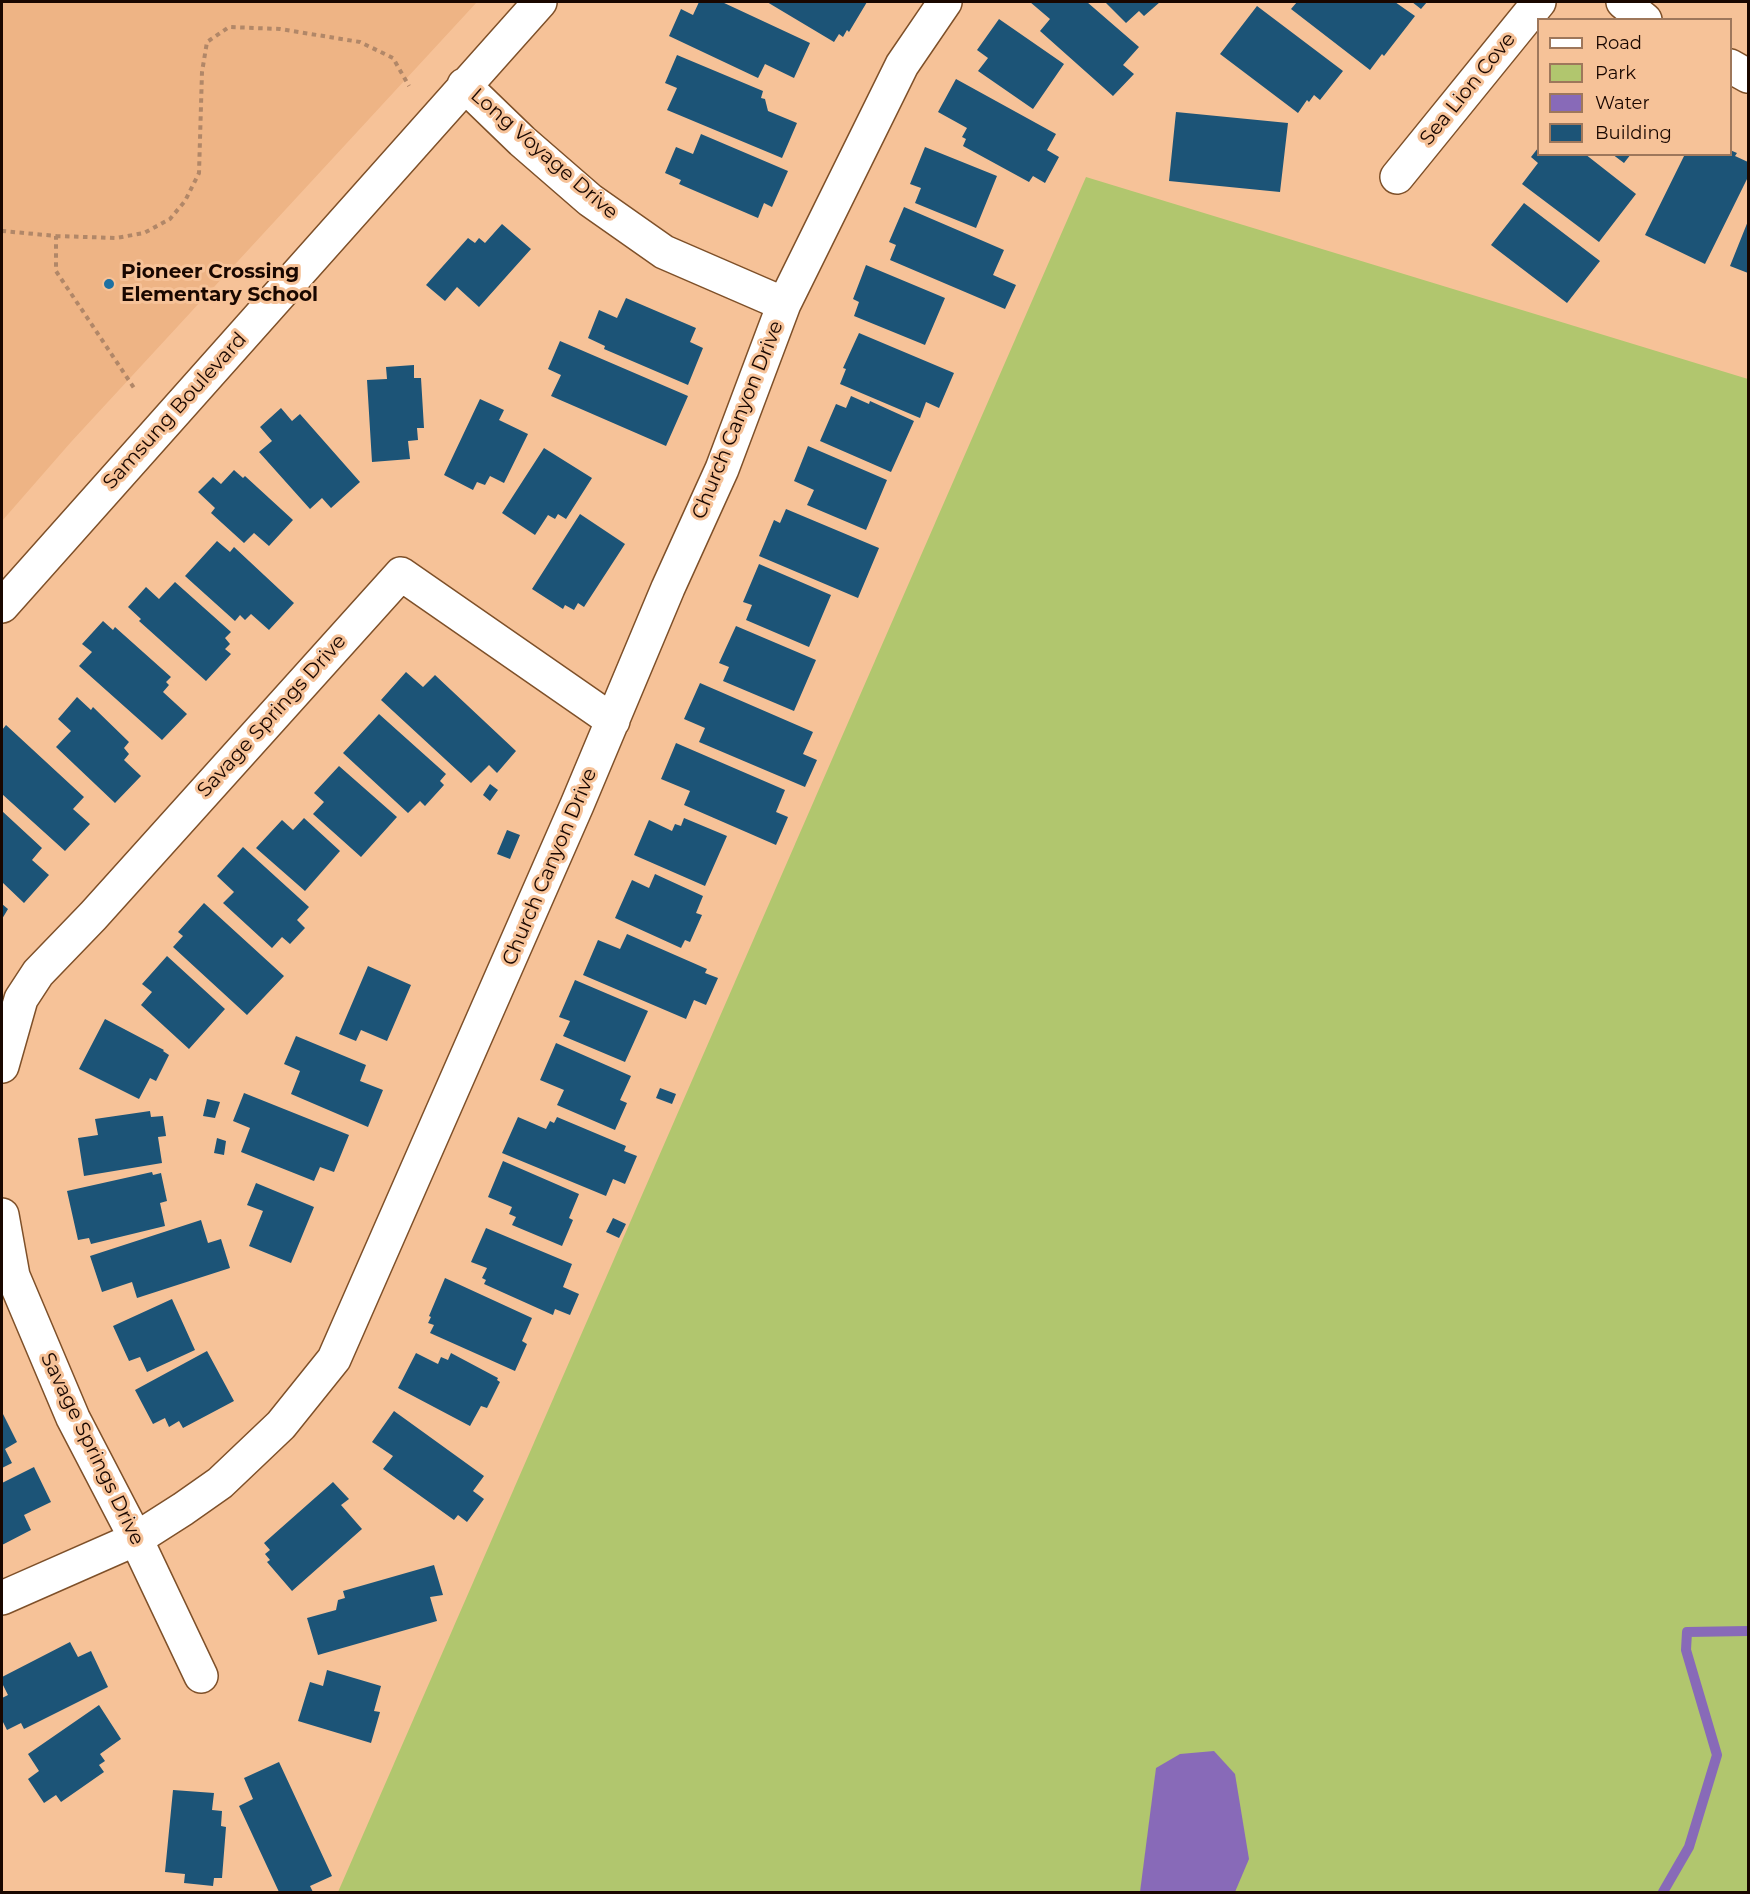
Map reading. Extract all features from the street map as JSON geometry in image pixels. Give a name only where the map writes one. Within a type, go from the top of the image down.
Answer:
[{"type":"street","name":"Samsung Boulevard","points":[[2,606],[540,2]]},
{"type":"street","name":"Church Canyon Drive","points":[[2,1598],[136,1539],[183,1509],[219,1483],[281,1425],[334,1359],[410,1190],[613,721],[668,588],[722,469],[784,304],[902,65],[945,2]]},
{"type":"street","name":"Sea Lion Cove","points":[[1397,177],[1539,2]]},
{"type":"street","points":[[1623,2],[1643,18]]},
{"type":"street","points":[[1732,67],[1749,76]]},
{"type":"street","name":"Long Voyage Drive","points":[[464,85],[522,141],[590,200],[664,252],[784,304]]},
{"type":"street","name":"Savage Springs Drive","points":[[2,1066],[21,999],[38,973],[93,916],[401,574],[613,721]]},
{"type":"street","name":"Savage Springs Drive","points":[[2,1215],[13,1276],[73,1418],[136,1539],[201,1676]]},
{"type":"path","points":[[2,231],[116,238],[144,233],[170,219],[185,201],[199,173],[202,72],[207,42],[229,27],[280,29],[360,42],[393,58],[409,86]]},
{"type":"path","points":[[56,236],[56,271],[134,388]]},
{"type":"shaded area","name":"Pioneer Crossing Elementary School","points":[[2,2],[477,2],[71,442],[2,521]]},
{"type":"green space","points":[[1086,177],[1748,379],[1748,1892],[338,1892]]},
{"type":"water","points":[[1214,1751],[1235,1774],[1249,1859],[1235,1892],[1140,1892],[1156,1768],[1180,1754]]},
{"type":"building","points":[[699,2],[722,2],[810,43],[794,78],[765,64],[758,78],[669,36],[681,9],[693,15]]},
{"type":"building","points":[[767,2],[867,2],[849,32],[847,30],[843,37],[839,34],[834,42]]},
{"type":"building","points":[[1030,2],[1087,2],[1139,47],[1123,65],[1134,74],[1113,96],[1040,31],[1050,19]]},
{"type":"building","points":[[1105,2],[1160,2],[1144,16],[1139,11],[1126,23]]},
{"type":"building","points":[[1297,2],[1395,2],[1415,16],[1370,70],[1291,9]]},
{"type":"building","points":[[1412,2],[1427,2],[1421,9]]},
{"type":"building","points":[[1257,6],[1343,71],[1320,100],[1314,95],[1309,102],[1307,100],[1298,113],[1220,54]]},
{"type":"building","points":[[999,19],[1064,64],[1033,109],[978,71],[988,58],[977,50]]},
{"type":"building","points":[[677,55],[763,91],[761,98],[765,99],[768,111],[797,123],[782,158],[667,110],[677,88],[665,83]]},
{"type":"building","points":[[956,79],[1056,134],[1047,150],[1059,157],[1045,183],[1033,176],[1029,182],[963,146],[966,139],[962,137],[967,128],[938,112]]},
{"type":"building","points":[[1176,112],[1288,123],[1280,192],[1169,181]]},
{"type":"building","points":[[701,134],[788,171],[772,207],[764,203],[758,218],[679,184],[681,180],[665,173],[676,147],[693,154]]},
{"type":"building","points":[[925,147],[997,176],[976,228],[915,203],[921,188],[910,184]]},
{"type":"building","points":[[1537,149],[1537,156],[1588,156],[1636,194],[1599,242],[1522,184],[1538,163],[1531,157]]},
{"type":"building","points":[[1732,151],[1737,153],[1735,156],[1748,162],[1748,177],[1705,264],[1645,235],[1684,156],[1732,156]]},
{"type":"building","points":[[1615,156],[1629,156],[1624,163]]},
{"type":"building","points":[[1524,203],[1600,261],[1567,303],[1491,245]]},
{"type":"building","points":[[904,207],[1004,250],[993,275],[1016,285],[1005,309],[890,260],[896,245],[889,242]]},
{"type":"building","points":[[1748,221],[1748,273],[1730,266]]},
{"type":"building","points":[[502,224],[531,249],[479,307],[457,287],[445,301],[426,285],[468,238],[475,243],[479,238],[485,243]]},
{"type":"building","points":[[866,265],[945,298],[925,345],[854,316],[859,302],[853,299]]},
{"type":"building","points":[[626,298],[696,328],[690,342],[703,348],[688,385],[604,349],[605,346],[588,338],[599,310],[617,318]]},
{"type":"building","points":[[859,333],[954,373],[939,408],[926,402],[920,418],[840,384],[846,369],[843,368]]},
{"type":"building","points":[[560,341],[688,396],[666,446],[551,396],[561,375],[548,369]]},
{"type":"building","points":[[414,365],[414,378],[421,378],[424,428],[417,428],[418,440],[408,441],[410,459],[372,462],[367,380],[387,379],[386,367]]},
{"type":"building","points":[[851,396],[869,404],[870,401],[914,421],[891,472],[820,441],[836,404],[846,408]]},
{"type":"building","points":[[480,399],[504,410],[499,420],[528,434],[504,483],[490,476],[485,485],[477,482],[473,490],[444,475]]},
{"type":"building","points":[[281,408],[292,421],[300,414],[360,482],[331,508],[322,498],[310,509],[259,452],[272,441],[260,427]]},
{"type":"building","points":[[808,446],[887,480],[866,530],[807,505],[814,490],[794,481]]},
{"type":"building","points":[[544,448],[592,478],[566,519],[558,514],[555,519],[548,515],[535,535],[502,513]]},
{"type":"building","points":[[234,470],[243,478],[245,476],[293,520],[269,546],[254,533],[244,543],[211,513],[215,508],[198,492],[213,477],[221,484]]},
{"type":"building","points":[[786,509],[879,548],[858,598],[759,556],[774,520],[780,523]]},
{"type":"building","points":[[580,514],[625,544],[584,607],[578,603],[574,610],[565,605],[563,609],[532,589]]},
{"type":"building","points":[[217,541],[230,552],[234,547],[294,603],[269,630],[251,614],[245,620],[240,615],[235,621],[185,576]]},
{"type":"building","points":[[759,564],[831,595],[809,647],[746,620],[752,605],[743,602]]},
{"type":"building","points":[[175,582],[231,632],[225,638],[230,644],[225,649],[231,654],[206,681],[139,621],[141,619],[128,607],[146,587],[159,599]]},
{"type":"building","points":[[103,621],[113,630],[115,627],[171,677],[166,682],[169,685],[163,692],[187,714],[162,740],[79,666],[92,652],[82,644]]},
{"type":"building","points":[[736,626],[816,660],[794,711],[723,681],[729,667],[719,663]]},
{"type":"building","points":[[406,672],[423,687],[435,675],[516,751],[497,773],[489,765],[471,783],[381,700]]},
{"type":"building","points":[[700,683],[813,732],[803,754],[817,760],[805,787],[699,742],[705,728],[684,719]]},
{"type":"building","points":[[77,697],[91,710],[93,707],[129,742],[124,748],[129,754],[124,760],[141,776],[115,803],[56,747],[71,731],[58,719]]},
{"type":"building","points":[[379,714],[446,774],[440,781],[444,785],[425,806],[420,801],[408,813],[343,753]]},
{"type":"building","points":[[6,725],[84,797],[73,809],[90,824],[65,851],[2,794],[2,730]]},
{"type":"building","points":[[676,743],[785,790],[776,812],[788,817],[776,845],[684,805],[690,791],[661,779]]},
{"type":"building","points":[[339,766],[397,817],[361,857],[313,814],[324,802],[314,793]]},
{"type":"building","points":[[490,784],[498,790],[490,801],[483,795]]},
{"type":"building","points":[[2,811],[42,848],[32,860],[49,875],[24,903],[2,882]]},
{"type":"building","points":[[304,818],[340,851],[305,891],[256,848],[282,820],[293,830]]},
{"type":"building","points":[[684,818],[727,836],[705,886],[634,855],[649,820],[672,831],[675,824],[681,826]]},
{"type":"building","points":[[507,830],[520,835],[510,859],[497,854]]},
{"type":"building","points":[[243,847],[309,907],[297,920],[305,928],[290,944],[282,937],[272,948],[223,903],[234,892],[217,876]]},
{"type":"building","points":[[655,874],[703,896],[696,913],[702,915],[690,942],[685,940],[681,948],[615,918],[632,880],[649,888]]},
{"type":"building","points":[[204,903],[284,976],[247,1015],[173,947],[183,936],[178,932]]},
{"type":"building","points":[[2,904],[8,909],[2,919]]},
{"type":"building","points":[[627,934],[707,969],[705,973],[718,978],[706,1005],[694,1000],[686,1019],[583,975],[598,940],[620,949]]},
{"type":"building","points":[[167,956],[225,1009],[189,1049],[141,1005],[152,992],[142,984]]},
{"type":"building","points":[[368,966],[411,985],[387,1041],[361,1030],[356,1041],[339,1034]]},
{"type":"building","points":[[575,980],[648,1011],[625,1062],[563,1036],[570,1021],[559,1017]]},
{"type":"building","points":[[105,1019],[164,1050],[169,1055],[156,1081],[150,1078],[139,1099],[79,1069]]},
{"type":"building","points":[[296,1036],[366,1065],[360,1081],[383,1090],[368,1127],[291,1094],[300,1071],[284,1064]]},
{"type":"building","points":[[556,1043],[631,1076],[620,1100],[627,1103],[615,1130],[557,1105],[564,1090],[540,1080]]},
{"type":"building","points":[[660,1088],[676,1094],[672,1104],[656,1098]]},
{"type":"building","points":[[244,1093],[349,1135],[334,1172],[320,1167],[314,1181],[241,1152],[250,1128],[233,1121]]},
{"type":"building","points":[[207,1099],[220,1102],[215,1118],[203,1116]]},
{"type":"building","points":[[150,1111],[151,1117],[163,1116],[166,1136],[158,1137],[162,1163],[84,1176],[78,1138],[98,1135],[95,1119]]},
{"type":"building","points":[[518,1117],[546,1129],[550,1121],[554,1123],[557,1117],[626,1146],[624,1151],[637,1156],[625,1184],[613,1179],[606,1196],[502,1153]]},
{"type":"building","points":[[217,1138],[226,1141],[224,1155],[214,1153]]},
{"type":"building","points":[[503,1161],[579,1194],[569,1218],[573,1220],[562,1246],[512,1225],[516,1217],[509,1214],[512,1207],[488,1197]]},
{"type":"building","points":[[152,1172],[153,1175],[161,1173],[167,1201],[160,1203],[165,1226],[91,1244],[89,1238],[78,1240],[67,1191]]},
{"type":"building","points":[[256,1183],[314,1207],[291,1263],[249,1246],[263,1211],[247,1205]]},
{"type":"building","points":[[613,1218],[626,1224],[619,1238],[606,1232]]},
{"type":"building","points":[[201,1220],[208,1243],[221,1239],[230,1268],[137,1298],[132,1282],[102,1292],[90,1256]]},
{"type":"building","points":[[486,1228],[572,1264],[563,1287],[579,1294],[570,1315],[555,1309],[553,1315],[484,1284],[486,1280],[482,1278],[487,1268],[471,1262]]},
{"type":"building","points":[[445,1278],[532,1318],[522,1341],[527,1344],[515,1371],[430,1333],[434,1325],[428,1323],[431,1317],[429,1316]]},
{"type":"building","points":[[172,1299],[195,1350],[147,1372],[140,1357],[129,1361],[113,1326]]},
{"type":"building","points":[[207,1351],[234,1401],[183,1428],[179,1421],[169,1427],[165,1418],[153,1424],[135,1390]]},
{"type":"building","points":[[416,1353],[438,1364],[441,1357],[448,1360],[451,1353],[498,1378],[500,1382],[487,1408],[481,1406],[470,1426],[398,1388]]},
{"type":"building","points":[[394,1411],[484,1476],[473,1491],[484,1499],[467,1522],[458,1515],[454,1520],[383,1469],[393,1456],[372,1442]]},
{"type":"building","points":[[2,1412],[17,1442],[5,1449],[12,1463],[2,1468]]},
{"type":"building","points":[[34,1467],[51,1502],[24,1515],[31,1530],[2,1545],[2,1483]]},
{"type":"building","points":[[333,1482],[349,1499],[341,1505],[362,1529],[292,1591],[267,1562],[270,1560],[265,1554],[270,1550],[264,1543]]},
{"type":"building","points":[[434,1565],[443,1595],[430,1597],[437,1621],[318,1655],[307,1618],[336,1610],[338,1600],[345,1598],[343,1591]]},
{"type":"building","points":[[70,1642],[78,1657],[91,1651],[108,1687],[24,1729],[21,1723],[7,1730],[2,1720],[2,1698],[8,1695],[2,1683],[2,1677]]},
{"type":"building","points":[[327,1670],[381,1686],[374,1711],[380,1712],[371,1743],[298,1721],[310,1682],[323,1686]]},
{"type":"building","points":[[99,1705],[121,1739],[100,1754],[105,1761],[99,1765],[104,1772],[61,1802],[56,1795],[44,1803],[28,1779],[39,1771],[28,1754]]},
{"type":"building","points":[[279,1762],[332,1876],[310,1886],[313,1892],[279,1892],[239,1806],[253,1799],[244,1778]]},
{"type":"building","points":[[173,1790],[214,1793],[212,1810],[222,1811],[221,1826],[226,1827],[222,1878],[214,1878],[213,1886],[184,1883],[185,1874],[165,1872]]},
{"type":"waterway","points":[[1663,1892],[1689,1847],[1717,1755],[1686,1650],[1687,1632],[1748,1631]]},
{"type":"place","name":"Pioneer Crossing Elementary School","points":[[109,284]]}]
